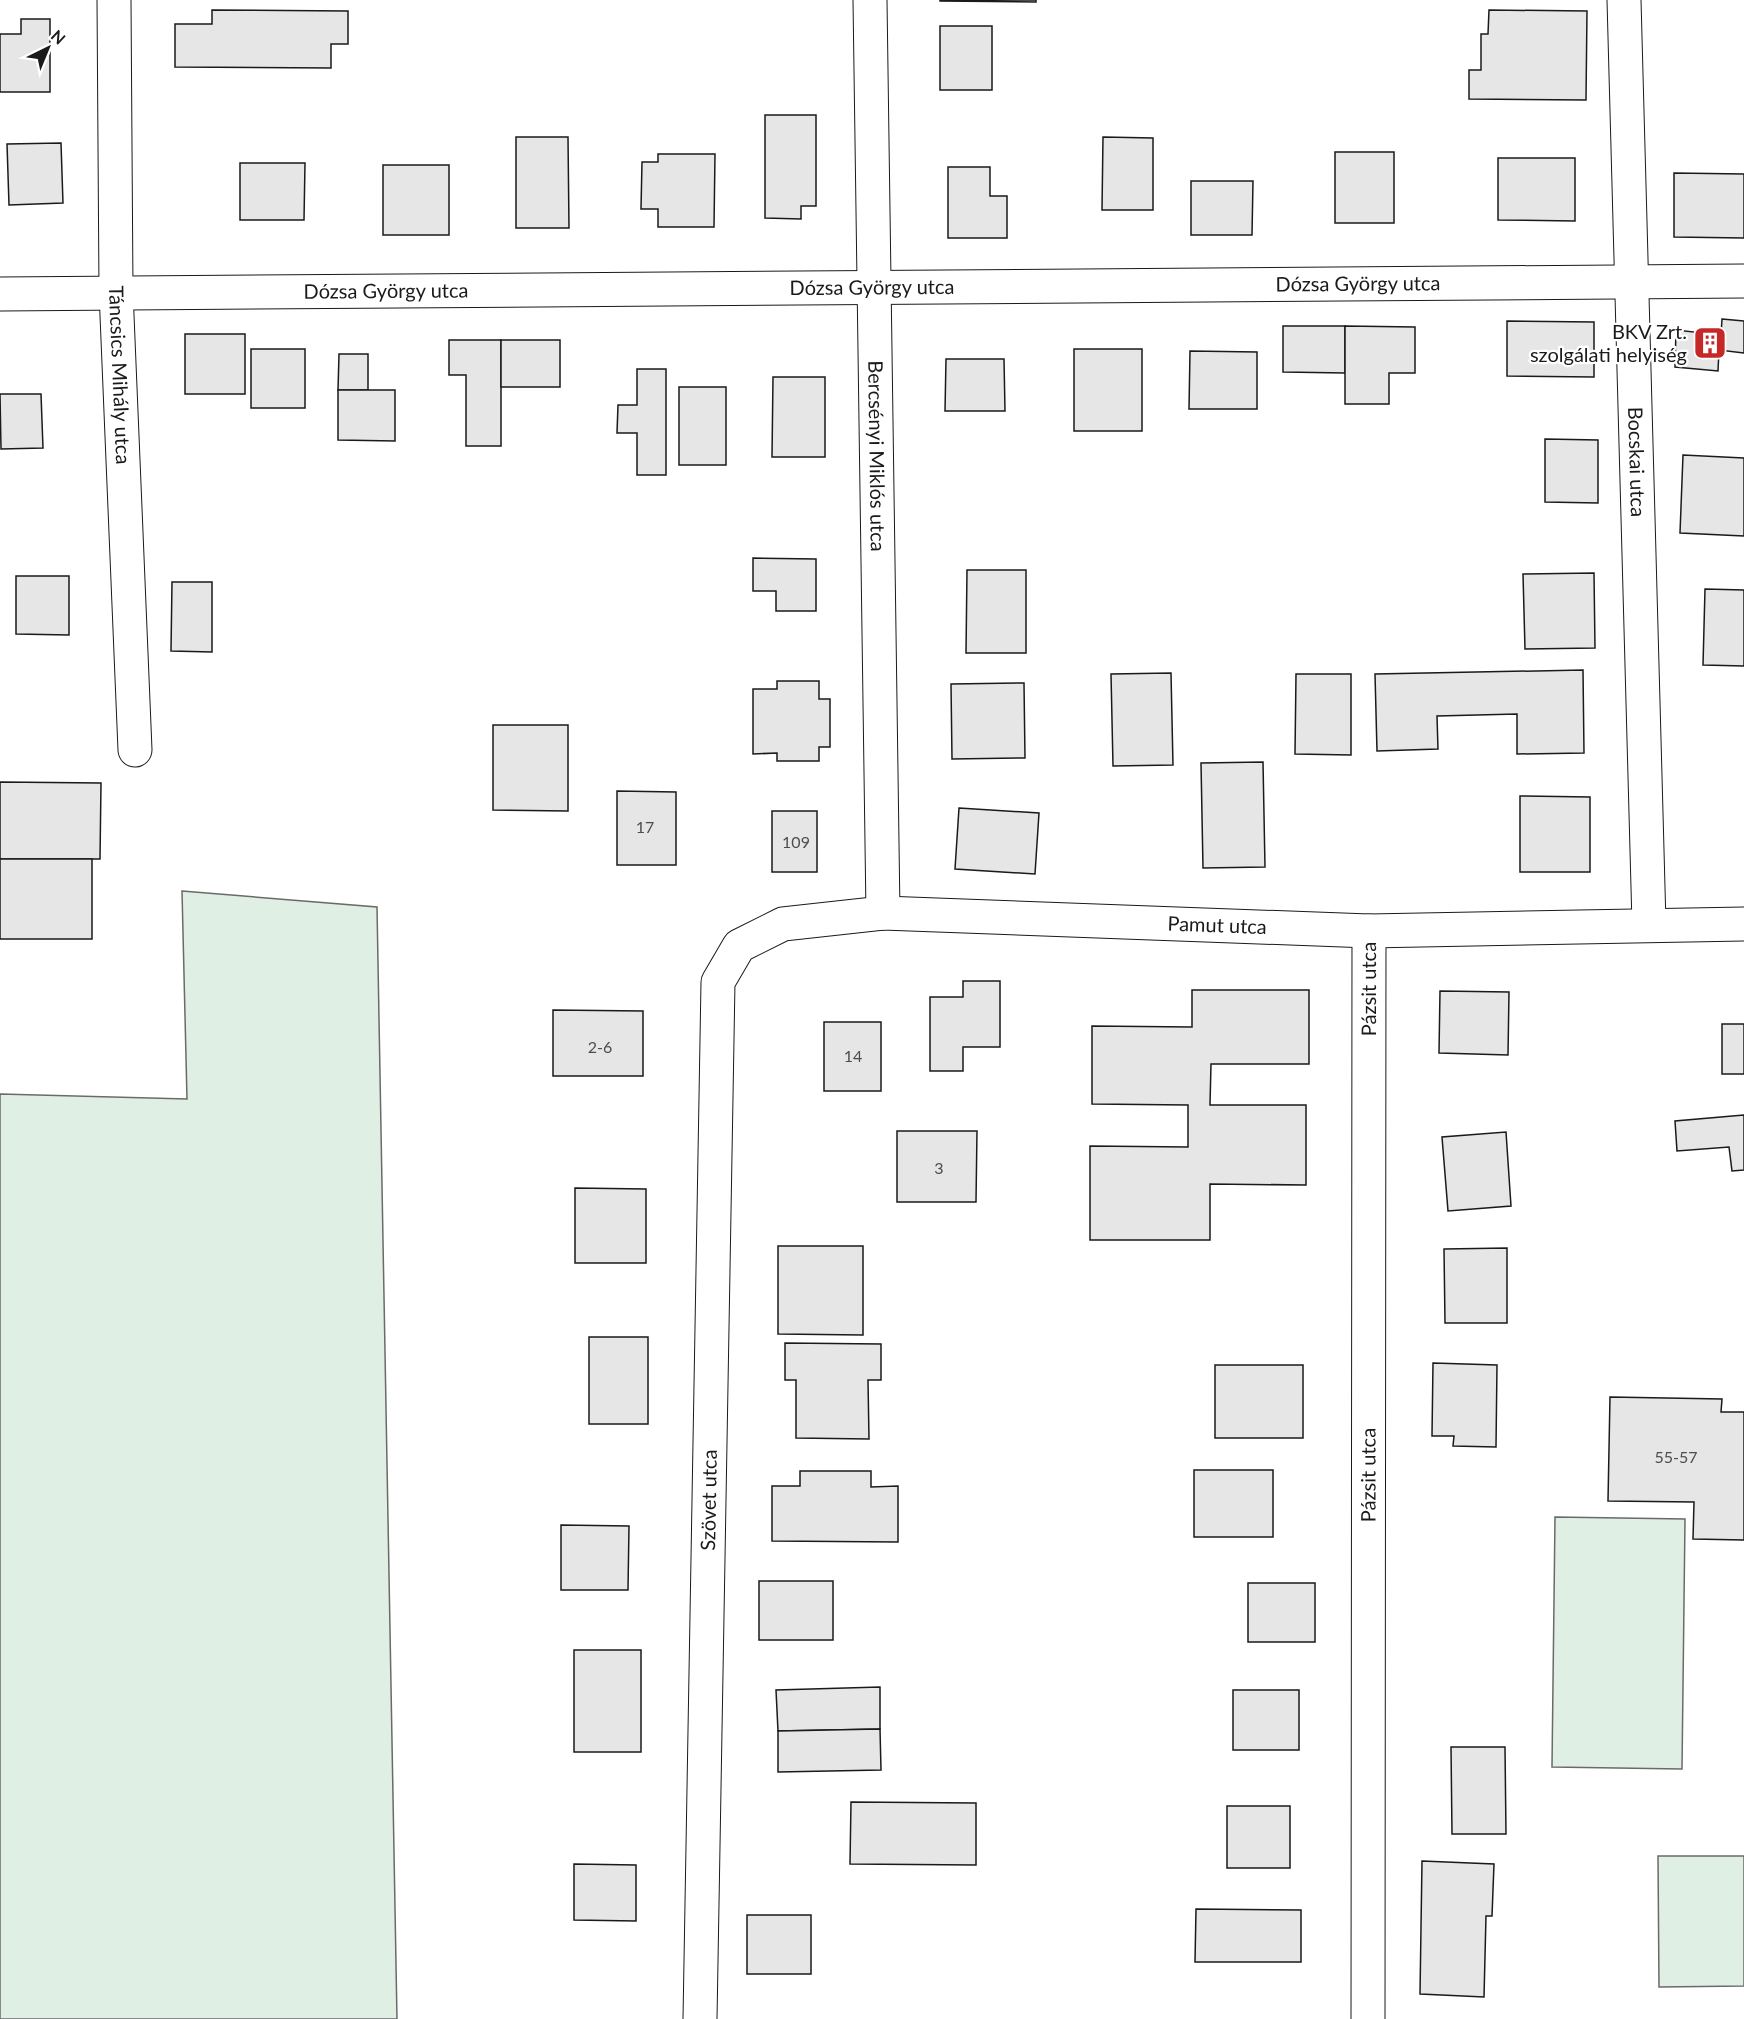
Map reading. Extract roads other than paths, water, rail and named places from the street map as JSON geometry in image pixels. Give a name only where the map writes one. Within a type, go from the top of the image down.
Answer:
[{"type":"street","name":"Táncsics Mihály utca","points":[[114,0],[116,291],[135,750]]},
{"type":"street","name":"Bercsényi Miklós utca","points":[[870,0],[883,913]]},
{"type":"street","name":"Bocskai utca","points":[[1624,0],[1649,924]]},
{"type":"street","name":"Dózsa György utca","points":[[0,294],[116,291],[874,290],[1632,280],[1744,281]]},
{"type":"street","name":"Pamut utca","points":[[718,982],[739,946],[783,924],[883,913],[1369,931],[1744,924]]},
{"type":"street","name":"Pázsit utca","points":[[1368,2019],[1369,931]]},
{"type":"street","name":"Szövet utca","points":[[700,2019],[718,982]]},
{"type":"place","name":"BKV Zrt. szolgálati helyiség","points":[[1710,343]]}]
